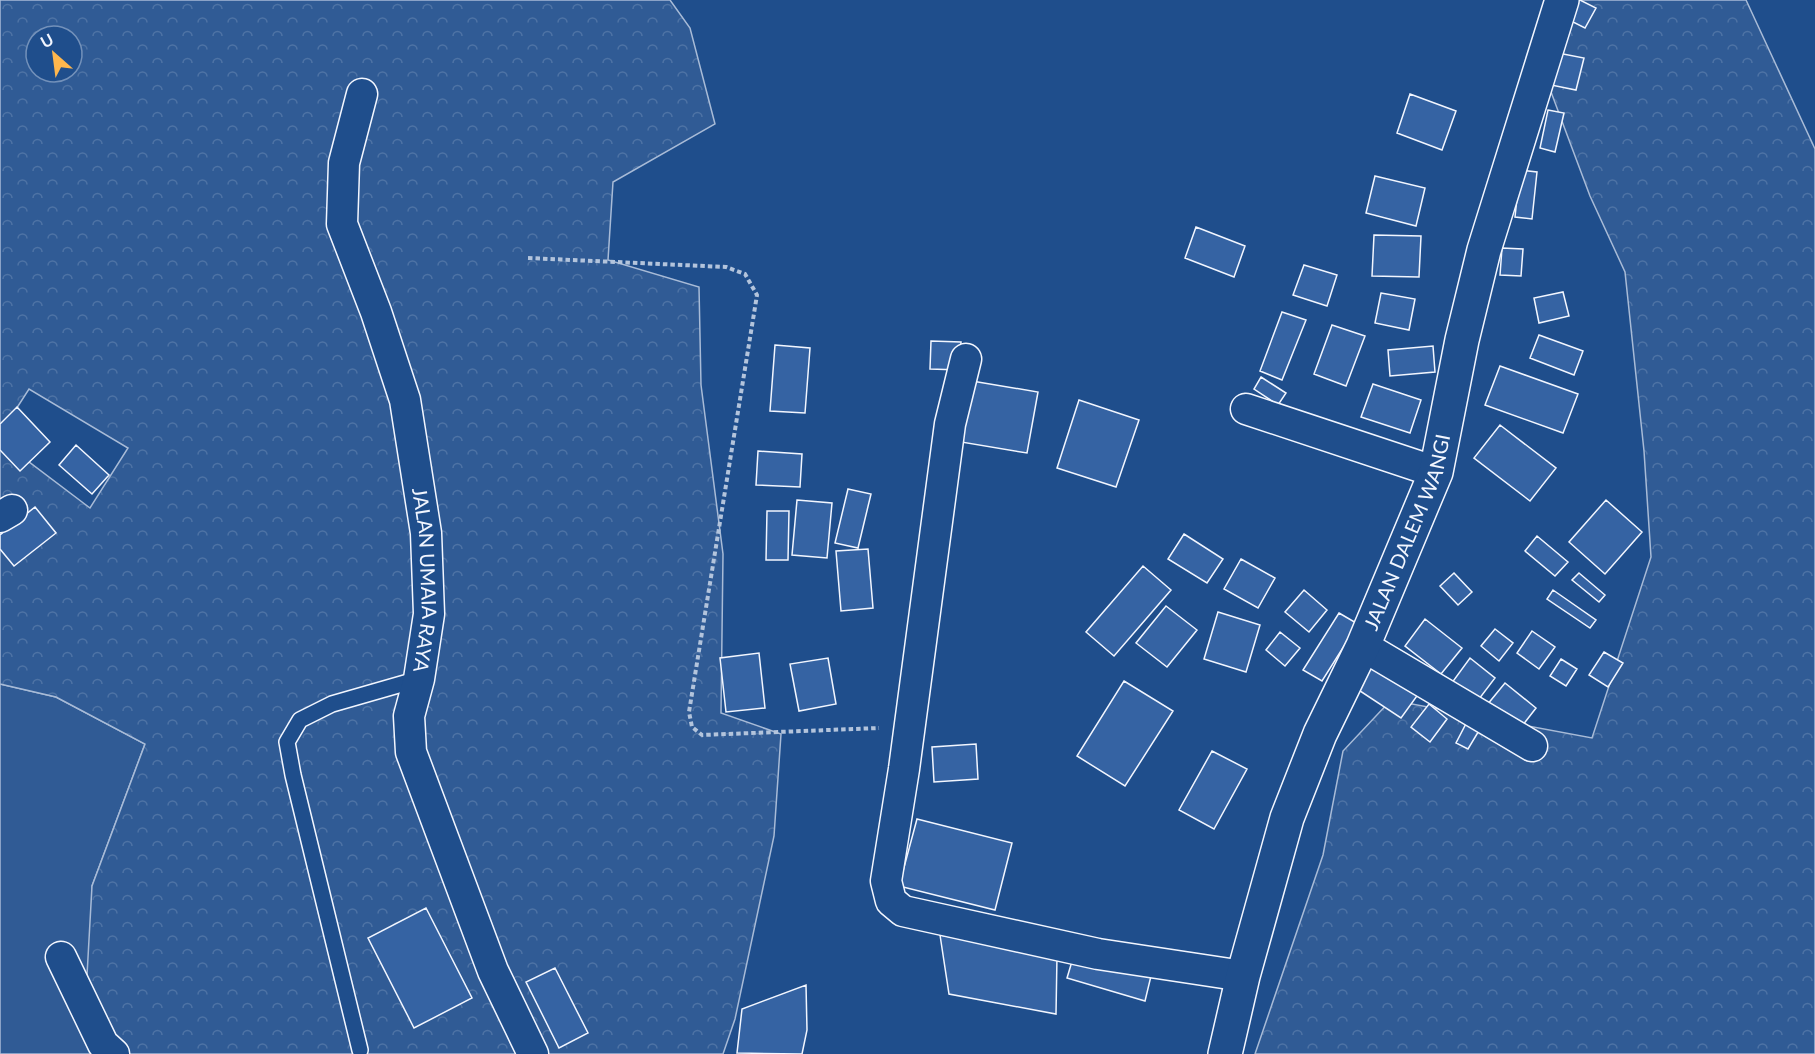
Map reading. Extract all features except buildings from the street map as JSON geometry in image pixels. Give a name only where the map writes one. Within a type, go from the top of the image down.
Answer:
[{"type":"street","name":"JALAN DALEM WANGI","points":[[1225,1054],[1242,976],[1287,818],[1320,734],[1363,646],[1436,472],[1462,340],[1484,250],[1562,0]]},
{"type":"street","name":"JALAN UMAIA RAYA","points":[[362,94],[344,163],[342,224],[376,312],[405,400],[426,533],[429,614],[419,680],[409,716],[411,752],[493,971],[534,1054]]},
{"type":"street","points":[[966,359],[950,424],[910,727],[886,881],[891,901],[903,911],[1098,954],[1242,976]]},
{"type":"street","points":[[1246,409],[1436,472]]},
{"type":"street","points":[[1363,646],[1532,746]]},
{"type":"street","points":[[61,957],[103,1044],[114,1054]]},
{"type":"lane","points":[[360,1050],[287,742],[300,720],[332,704],[419,680]]},
{"type":"path","points":[[528,258],[726,267],[745,274],[757,294],[689,712],[692,727],[702,735],[910,727]]},
{"type":"shaded area","points":[[0,684],[56,697],[145,744],[92,886],[108,1054],[0,1054]]},
{"type":"green space","points":[[0,0],[670,0],[690,28],[715,124],[613,182],[608,260],[699,287],[701,385],[723,554],[721,713],[781,734],[774,836],[735,1019],[723,1054],[108,1054],[84,1029],[92,886],[145,744],[56,697],[0,684],[0,440],[90,508],[128,448],[29,389],[0,434]]},
{"type":"green space","points":[[1554,0],[1746,0],[1815,149],[1815,1054],[1255,1054],[1323,855],[1343,751],[1391,700],[1592,738],[1651,557],[1644,451],[1625,272],[1590,196],[1545,76]]}]
